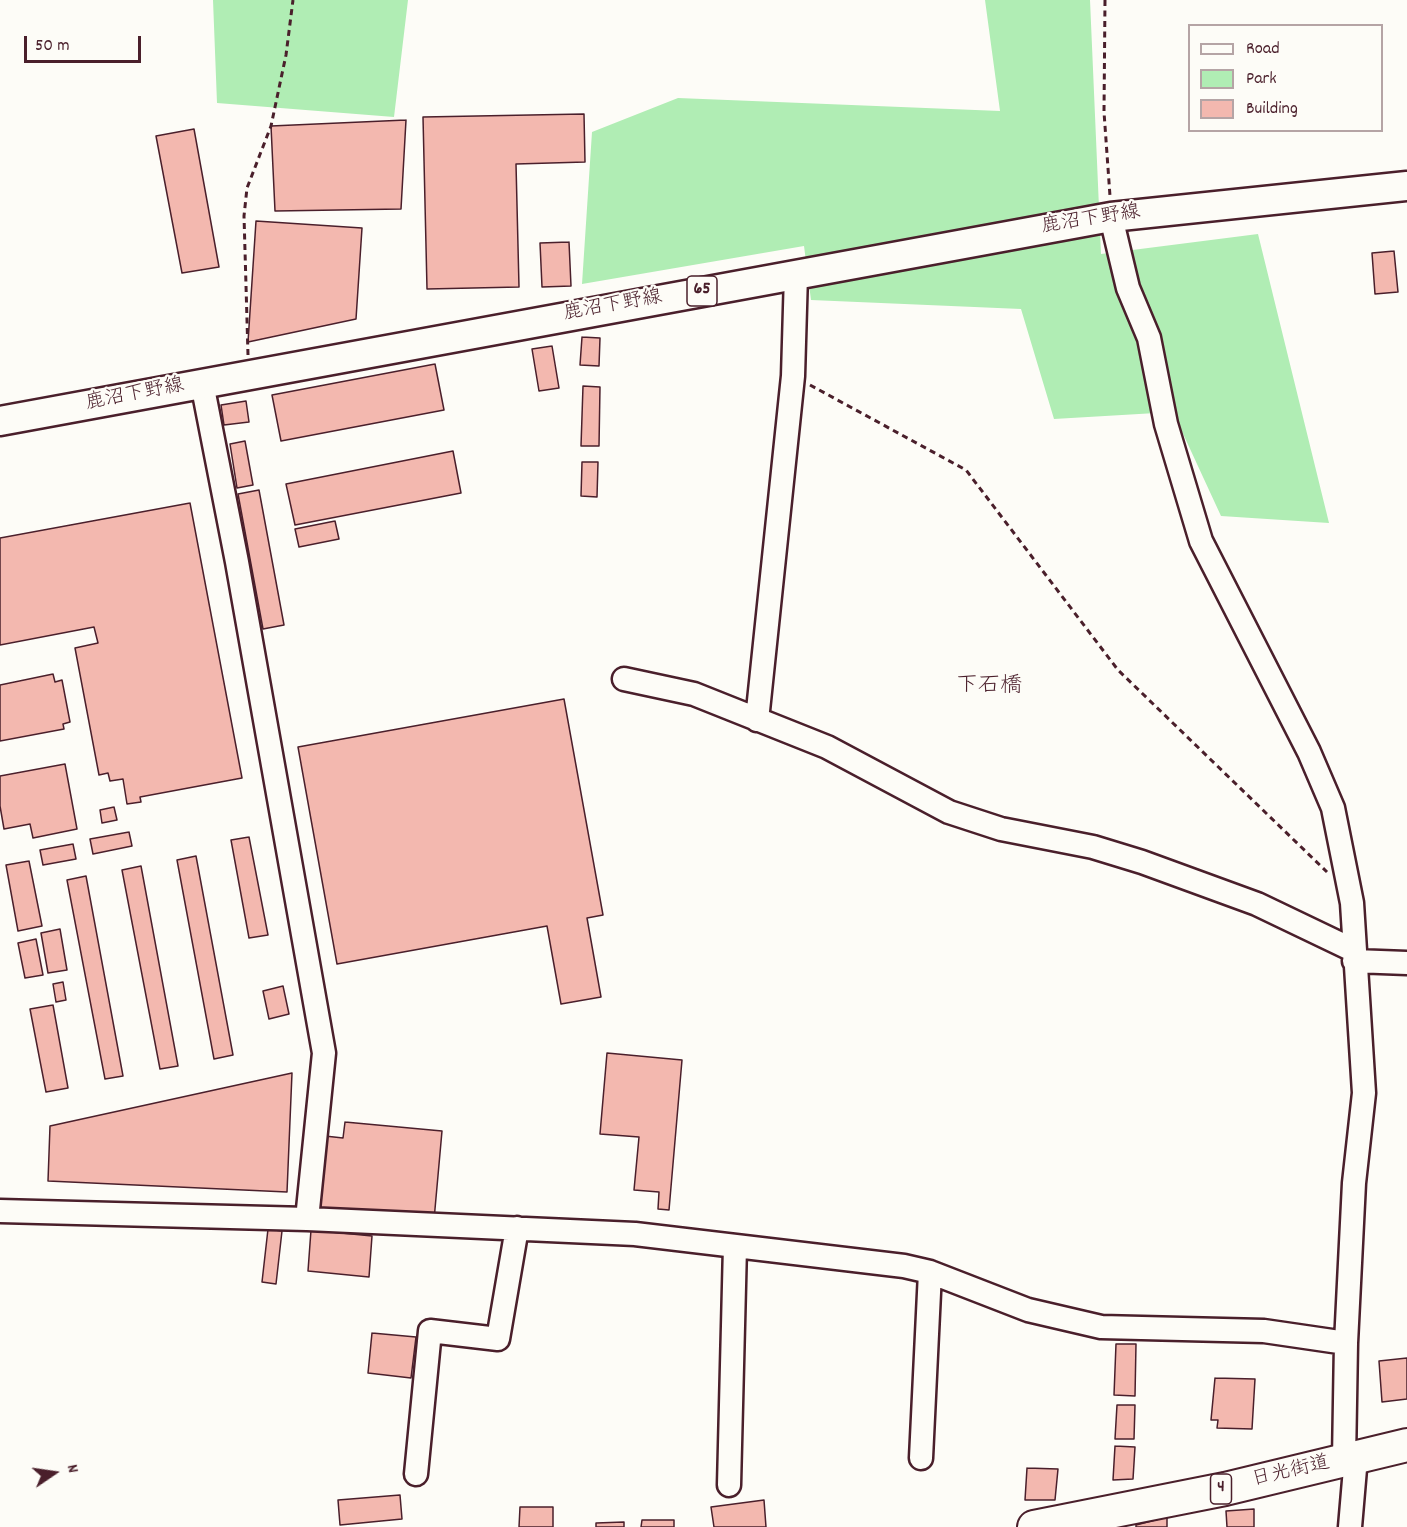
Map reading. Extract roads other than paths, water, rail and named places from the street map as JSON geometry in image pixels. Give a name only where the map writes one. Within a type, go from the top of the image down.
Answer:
[{"type":"highway","name":"日光街道","points":[[1034,1527],[1225,1489],[1407,1445]]},
{"type":"main road","name":"鹿沼下野線","points":[[0,421],[1111,217],[1407,186]]},
{"type":"street","points":[[1111,217],[1128,288],[1149,338],[1166,424],[1201,541],[1309,752],[1333,808],[1350,895],[1364,1093],[1354,1183],[1346,1343],[1350,1527]]},
{"type":"street","points":[[757,720],[793,376],[796,274]]},
{"type":"street","points":[[201,383],[237,562],[324,1053],[307,1219]]},
{"type":"street","points":[[624,679],[694,694],[827,747],[949,812],[1001,829],[1093,847],[1142,862],[1257,904],[1354,956],[1407,963]]},
{"type":"street","points":[[0,1210],[307,1219],[635,1234],[904,1266],[930,1272],[1028,1310],[1101,1328],[1264,1331],[1346,1343]]},
{"type":"street","points":[[416,1474],[430,1331],[498,1339],[517,1228]]},
{"type":"street","points":[[729,1485],[735,1246]]},
{"type":"street","points":[[921,1458],[930,1272]]},
{"type":"district","name":"下石橋","points":[[989,688]]}]
